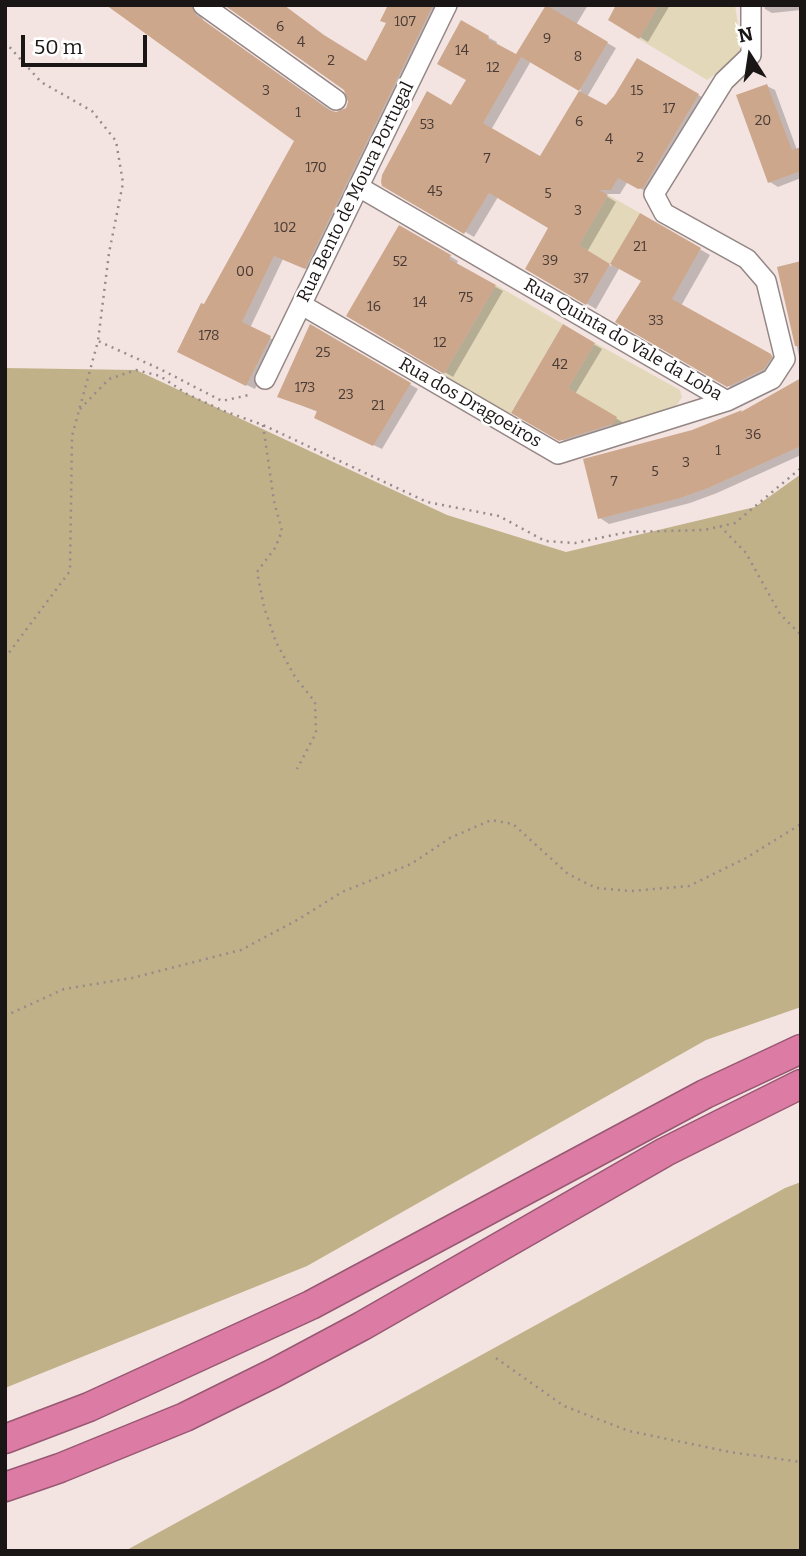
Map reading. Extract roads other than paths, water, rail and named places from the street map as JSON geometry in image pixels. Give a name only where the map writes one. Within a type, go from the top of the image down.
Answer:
[{"type":"highway","points":[[5,1439],[101,1402],[311,1305],[693,1100],[801,1049]]},
{"type":"highway","points":[[5,1487],[60,1468],[185,1417],[274,1373],[374,1319],[665,1152],[801,1084]]},
{"type":"street","points":[[203,5],[336,100]]},
{"type":"street","name":"Rua Bento de Moura Portugal","points":[[265,379],[447,5]]},
{"type":"street","name":"Rua Quinta do Vale da Loba","points":[[359,187],[727,401],[772,379],[785,359],[766,281],[747,260],[664,213],[654,194],[724,81],[751,55],[751,5]]},
{"type":"street","name":"Rua dos Dragoeiros","points":[[302,305],[558,454],[727,401]]}]
